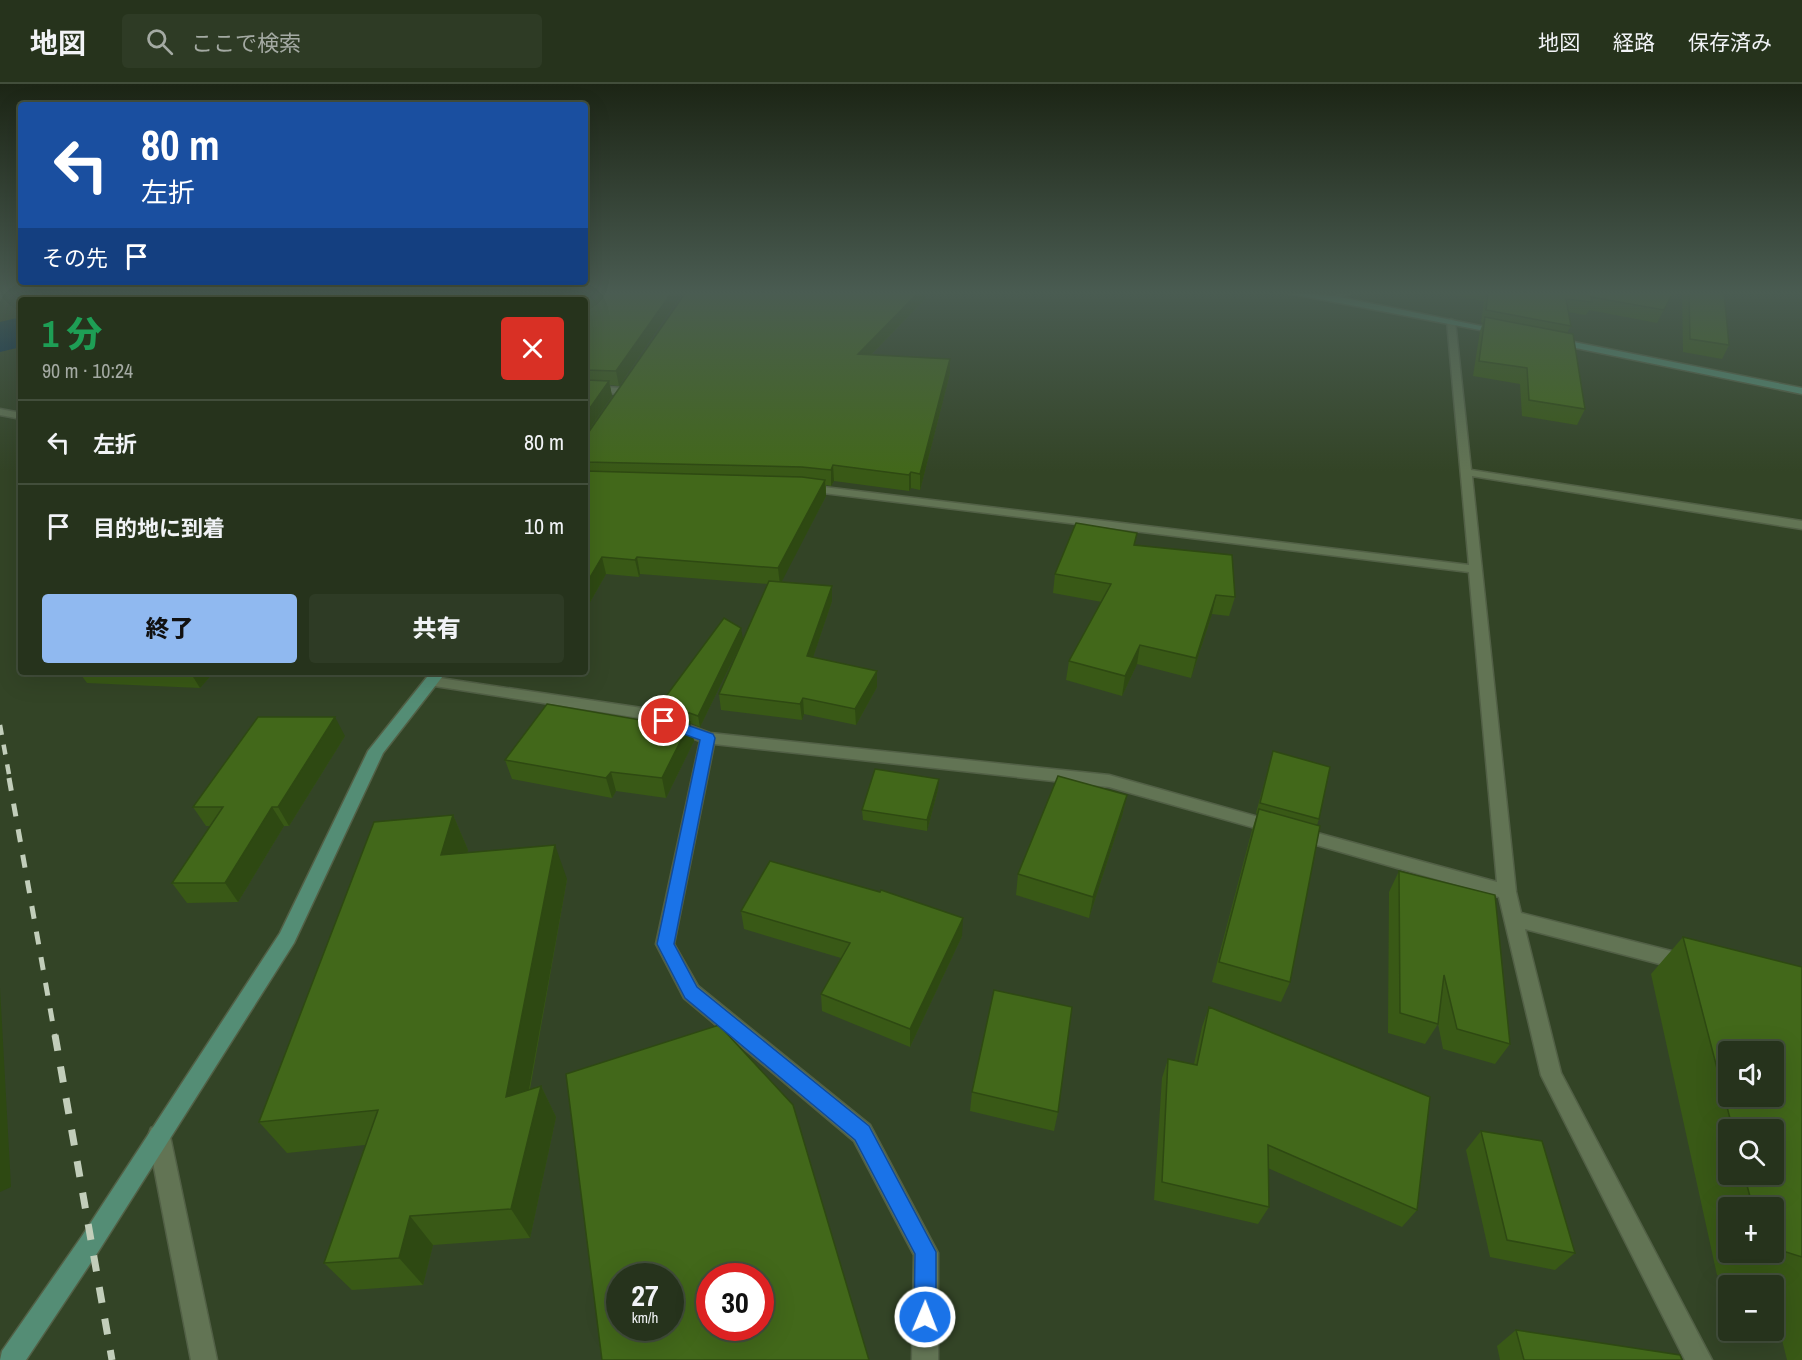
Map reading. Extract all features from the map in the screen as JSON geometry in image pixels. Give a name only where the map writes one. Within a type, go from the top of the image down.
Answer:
[{"type":"main road","points":[[1607,352],[1802,391]]},
{"type":"main road","points":[[617,400],[629,382]]},
{"type":"main road","points":[[11,1360],[90,1244],[287,938],[376,751],[436,677]]},
{"type":"street","points":[[1454,352],[1507,892],[1551,1075],[1699,1360]]},
{"type":"street","points":[[588,389],[623,391]]},
{"type":"street","points":[[0,412],[18,415]]},
{"type":"street","points":[[1465,472],[1802,525]]},
{"type":"street","points":[[792,488],[924,501],[1474,569]]},
{"type":"street","points":[[436,677],[642,713],[708,738],[1109,781],[1507,892]]},
{"type":"street","points":[[708,738],[665,944],[691,993],[862,1133],[926,1252],[925,1360]]},
{"type":"street","points":[[1514,920],[1698,966]]},
{"type":"street","points":[[159,1136],[204,1360]]},
{"type":"building","points":[[588,352],[630,352],[616,371],[588,370]]},
{"type":"building","points":[[645,352],[860,352],[858,354],[950,359],[920,474],[911,472],[909,475],[833,465],[831,470],[802,467],[588,462],[588,433]]},
{"type":"building","points":[[1480,352],[1576,352],[1585,409],[1529,400],[1527,368],[1479,361]]},
{"type":"building","points":[[588,380],[609,381],[588,411]]},
{"type":"building","points":[[588,471],[802,477],[825,480],[778,568],[637,557],[635,560],[602,557],[588,581]]},
{"type":"building","points":[[1076,523],[1137,533],[1134,545],[1232,555],[1235,597],[1216,595],[1196,658],[1140,645],[1125,676],[1069,661],[1111,584],[1055,574]]},
{"type":"building","points":[[769,581],[832,586],[807,656],[877,671],[855,709],[803,698],[800,704],[719,694]]},
{"type":"building","points":[[724,618],[741,628],[698,716],[661,703]]},
{"type":"building","points":[[547,704],[640,720],[650,707],[690,722],[662,778],[611,772],[606,778],[505,760]]},
{"type":"building","points":[[258,717],[335,717],[278,807],[272,807],[225,883],[172,883],[223,807],[193,807]]},
{"type":"building","points":[[1273,751],[1330,767],[1319,819],[1260,803]]},
{"type":"building","points":[[875,769],[939,779],[927,820],[862,810]]},
{"type":"building","points":[[1058,776],[1127,795],[1093,897],[1018,874]]},
{"type":"building","points":[[1259,809],[1320,826],[1290,982],[1219,962]]},
{"type":"building","points":[[453,815],[441,855],[555,845],[506,1097],[541,1086],[511,1209],[410,1216],[399,1258],[324,1263],[378,1110],[259,1122],[374,822]]},
{"type":"building","points":[[770,861],[880,892],[881,890],[963,918],[910,1029],[821,994],[850,943],[741,911]]},
{"type":"building","points":[[1399,871],[1495,895],[1510,1044],[1457,1029],[1444,975],[1438,1024],[1400,1013]]},
{"type":"building","points":[[1683,937],[1802,967],[1802,1257],[1784,1251],[1784,1197],[1750,1197],[1747,1185],[1784,1185],[1784,1119],[1730,1119],[1727,1107],[1784,1107],[1784,1041],[1718,1041],[1718,1072]]},
{"type":"building","points":[[994,990],[1072,1007],[1058,1112],[972,1092]]},
{"type":"building","points":[[1209,1007],[1430,1097],[1417,1210],[1268,1145],[1269,1207],[1162,1182],[1168,1059],[1197,1065]]},
{"type":"building","points":[[719,1025],[793,1105],[869,1360],[602,1360],[566,1074]]},
{"type":"building","points":[[1481,1131],[1542,1141],[1575,1253],[1507,1240]]},
{"type":"building","points":[[1516,1330],[1680,1355],[1682,1360],[1524,1360]]},
{"type":"railway","points":[[0,725],[10,780]]},
{"type":"railway","points":[[9,778],[55,1036]]},
{"type":"railway","points":[[55,1035],[112,1360]]},
{"type":"route","points":[[664,721],[708,738],[665,944],[691,993],[862,1133],[926,1252],[925,1317]]}]
